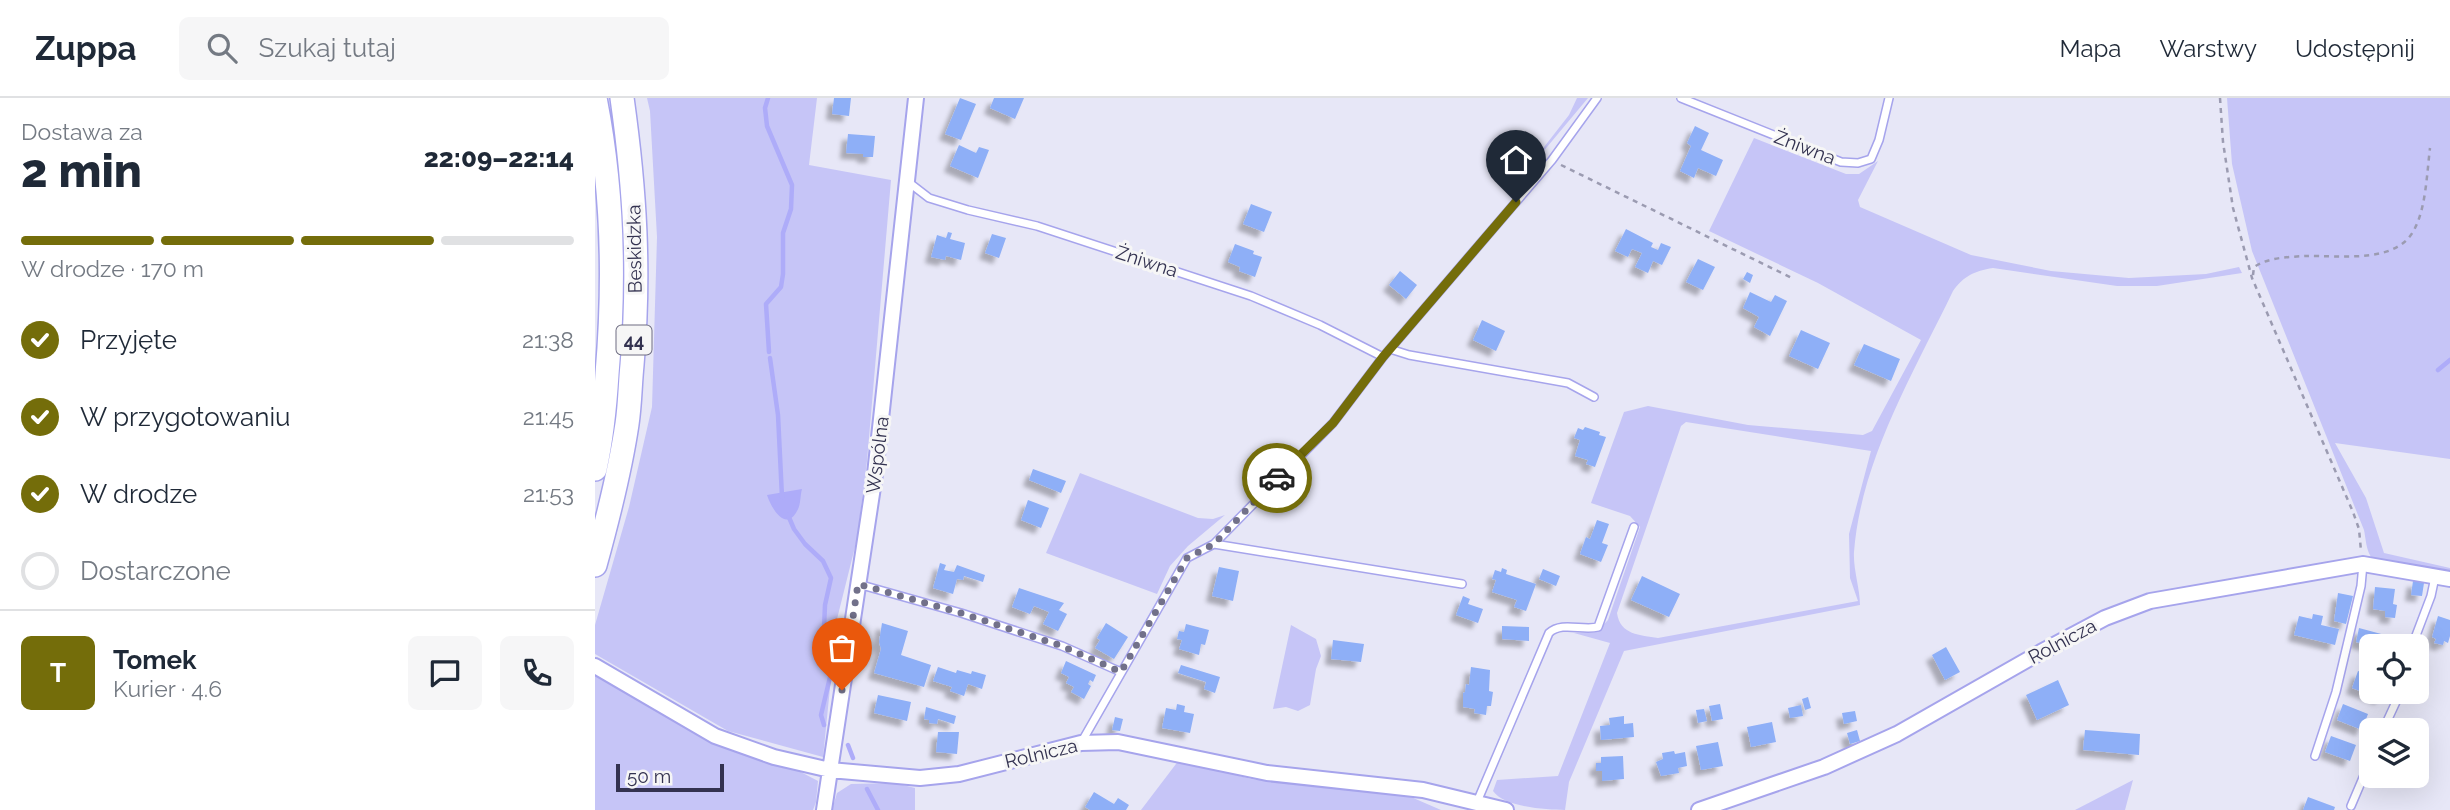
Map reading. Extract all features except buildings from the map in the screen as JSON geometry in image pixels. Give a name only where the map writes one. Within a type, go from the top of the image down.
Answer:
[{"type":"main road","name":"Beskidzka","points":[[595,98],[611,224],[612,314],[602,440],[595,469]]},
{"type":"main road","name":"Beskidzka","points":[[595,565],[612,501],[627,422],[634,344],[637,258],[632,165],[622,98]]},
{"type":"street","name":"Wspólna","points":[[824,810],[875,474],[916,98]]},
{"type":"street","name":"Rolnicza","points":[[1699,810],[1824,767],[1897,734],[2105,618],[2150,601],[2363,564],[2443,578]]},
{"type":"street","name":"Rolnicza","points":[[595,666],[715,736],[774,757],[830,770],[920,778],[959,774],[1081,743],[1118,742],[1267,773],[1423,790],[1451,796],[1472,806]]},
{"type":"street","points":[[1472,806],[1506,810]]},
{"type":"lane","points":[[1081,743],[1187,558],[1214,544],[1259,495],[1333,423],[1383,357],[1552,160],[1597,98]]},
{"type":"lane","name":"Żniwna","points":[[1681,98],[1841,162],[1858,163],[1871,159],[1879,140],[1889,98]]},
{"type":"lane","name":"Żniwna","points":[[907,181],[929,198],[1037,226],[1251,296],[1319,325],[1383,357]]},
{"type":"lane","points":[[1390,349],[1409,355],[1568,383],[1594,397]]},
{"type":"lane","points":[[1472,806],[1549,633],[1564,626],[1588,629],[1598,627],[1634,527]]},
{"type":"lane","points":[[1214,544],[1462,584]]},
{"type":"lane","points":[[2315,756],[2336,692],[2361,586],[2363,564]]},
{"type":"lane","points":[[2417,634],[2431,596],[2443,578]]},
{"type":"lane","points":[[858,584],[961,613],[1062,646],[1121,672]]},
{"type":"lane","points":[[2351,806],[2359,787]]},
{"type":"path","points":[[2220,98],[2223,142],[2233,208],[2252,278],[2356,520],[2363,564]]},
{"type":"path","points":[[2252,278],[2254,267],[2264,260],[2364,255],[2391,251],[2404,243],[2416,228],[2430,148]]},
{"type":"path","points":[[1552,160],[1794,279]]},
{"type":"shaded area","points":[[647,98],[817,98],[809,165],[891,180],[867,461],[857,539],[837,619],[823,757],[728,731],[595,654],[595,625],[629,507],[652,407],[657,237]]},
{"type":"shaded area","points":[[1577,98],[1588,98],[1506,196],[1569,115]]},
{"type":"shaded area","points":[[2227,98],[2450,98],[2450,459],[2335,443],[2366,498],[2384,553],[2450,570],[2384,564],[2374,560],[2368,551],[2364,530],[2252,251],[2232,164]]},
{"type":"shaded area","points":[[1754,138],[1846,174],[1859,174],[1878,161],[1858,200],[1860,207],[1971,255],[2051,271],[2129,278],[2206,274],[2239,267],[2242,273],[2157,286],[2117,286],[1993,268],[1965,278],[1953,291],[1906,385],[1878,450],[1867,484],[1854,552],[1860,605],[1624,651],[1569,782],[1565,810],[1537,808],[1506,801],[1493,791],[1497,780],[1558,776],[1610,643],[1574,633],[1596,632],[1608,620],[1640,527],[1630,516],[1591,503],[1624,412],[1648,406],[1748,425],[1863,435],[1872,431],[1921,340],[1818,283],[1709,231]],"holes":[[[1686,422],[1871,451],[1849,534],[1850,578],[1858,601],[1658,638],[1632,633],[1622,626],[1617,613],[1681,426]]]},
{"type":"shaded area","points":[[1080,473],[1198,518],[1213,519],[1225,515],[1188,546],[1170,566],[1157,594],[1046,553]]},
{"type":"shaded area","points":[[802,489],[798,509],[788,519],[779,516],[767,495]]},
{"type":"shaded area","points":[[1291,625],[1316,639],[1321,656],[1310,705],[1298,711],[1286,707],[1273,709]]},
{"type":"shaded area","points":[[595,674],[695,731],[797,770],[818,781],[813,810],[595,810]]},
{"type":"shaded area","points":[[1179,760],[1251,779],[1411,797],[1441,810],[1141,810]]},
{"type":"shaded area","points":[[2133,780],[2125,810],[2075,810]]},
{"type":"shaded area","points":[[895,783],[915,788],[915,810],[832,810],[837,793],[851,784]]},
{"type":"waterway","points":[[768,98],[765,108],[767,126],[792,185],[791,209],[783,233],[781,287],[766,304],[769,352]]},
{"type":"waterway","points":[[770,358],[778,415],[782,497]]},
{"type":"waterway","points":[[2438,370],[2450,360]]},
{"type":"waterway","points":[[788,515],[805,544],[823,561],[831,578],[825,605],[824,628],[831,673],[821,715],[824,725]]},
{"type":"waterway","points":[[848,745],[853,758]]},
{"type":"waterway","points":[[867,789],[878,810]]},
{"type":"way so far","points":[[842,690],[858,584],[961,613],[1062,646],[1121,672],[1187,558],[1214,544],[1277,478]]},
{"type":"route","points":[[1277,478],[1333,423],[1383,357],[1516,202]]}]
